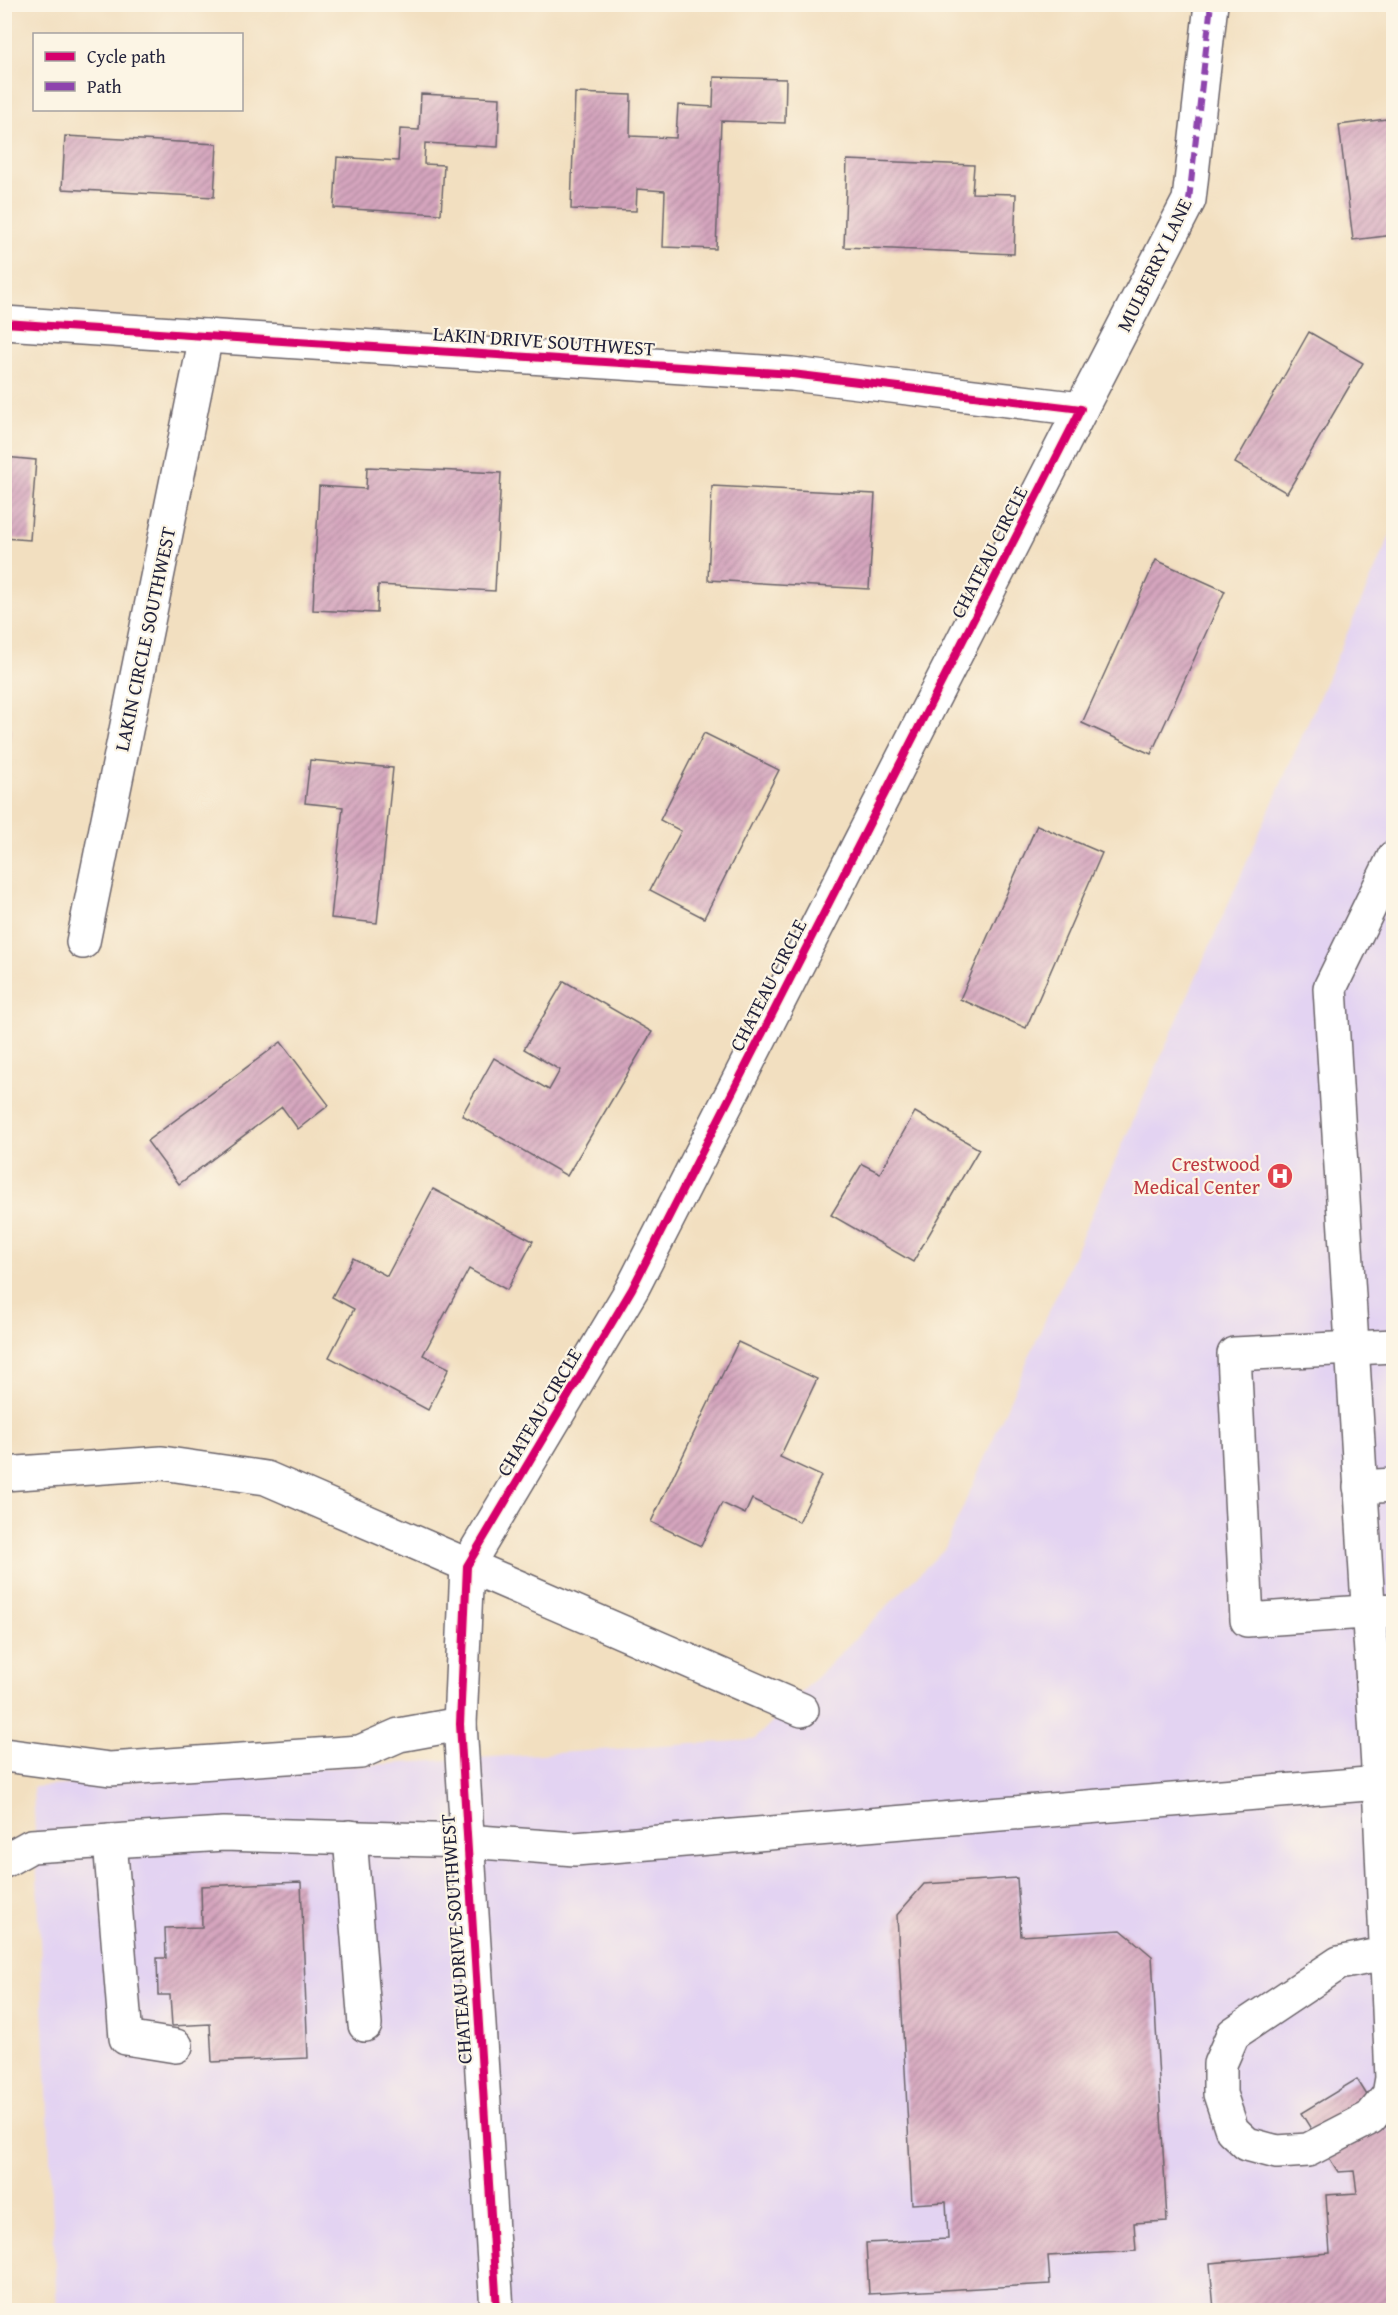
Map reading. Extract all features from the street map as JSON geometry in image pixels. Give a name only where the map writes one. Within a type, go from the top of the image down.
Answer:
[{"type":"street","name":"MULBERRY LANE","points":[[1081,409],[1190,200],[1211,4]]},
{"type":"street","name":"LAKIN DRIVE SOUTHWEST","points":[[4,323],[792,374],[1081,409]]},
{"type":"street","name":"LAKIN CIRCLE SOUTHWEST","points":[[83,942],[206,336]]},
{"type":"street","name":"CHATEAU CIRCLE","points":[[467,1566],[632,1289],[1081,409]]},
{"type":"street","points":[[1386,1956],[1339,1963],[1233,2034],[1220,2064],[1220,2094],[1232,2130],[1247,2144],[1277,2152],[1308,2150],[1370,2118],[1389,2095],[1392,2078],[1379,1783],[1381,1611],[1360,1487],[1330,988],[1394,857]]},
{"type":"street","points":[[1381,1611],[1247,1620],[1234,1354],[1394,1346]]},
{"type":"street","points":[[4,1474],[162,1463],[266,1478],[802,1710]]},
{"type":"street","points":[[1360,1487],[1394,1485]]},
{"type":"street","name":"CHATEAU DRIVE SOUTHWEST","points":[[467,1566],[460,1724],[497,2310]]},
{"type":"street","points":[[4,1755],[110,1768],[360,1752],[399,1735],[460,1724]]},
{"type":"street","points":[[4,1861],[31,1846],[224,1834],[466,1841],[575,1849],[1379,1783]]},
{"type":"street","points":[[350,1837],[365,2025]]},
{"type":"street","points":[[110,1841],[126,2038],[176,2046]]},
{"type":"shaded area","name":"Crestwood Medical Center","points":[[1393,529],[1393,2310],[57,2310],[33,1787],[754,1740],[945,1548]]},
{"type":"building","points":[[714,77],[786,79],[785,123],[721,121],[716,249],[663,247],[665,191],[637,189],[636,211],[571,209],[575,93],[631,95],[630,136],[676,138],[678,105],[713,107]]},
{"type":"building","points":[[421,94],[500,98],[498,147],[425,143],[424,164],[444,165],[441,214],[334,208],[337,157],[398,161],[400,129],[419,130]]},
{"type":"building","points":[[1394,118],[1394,235],[1353,240],[1339,125]]},
{"type":"building","points":[[65,136],[217,144],[214,197],[62,189]]},
{"type":"building","points":[[847,160],[974,165],[972,193],[1016,194],[1014,254],[844,247]]},
{"type":"building","points":[[1309,332],[1363,363],[1287,493],[1235,463]]},
{"type":"building","points":[[4,457],[36,460],[30,540],[4,538]]},
{"type":"building","points":[[367,467],[501,473],[495,591],[378,585],[377,613],[313,610],[319,486],[366,489]]},
{"type":"building","points":[[712,486],[875,494],[869,589],[708,580]]},
{"type":"building","points":[[1156,560],[1225,591],[1151,754],[1082,723]]},
{"type":"building","points":[[4,727],[11,728],[6,758],[4,758]]},
{"type":"building","points":[[704,733],[779,770],[704,918],[650,890],[681,831],[660,820]]},
{"type":"building","points":[[310,760],[393,768],[377,923],[331,918],[343,807],[305,803]]},
{"type":"building","points":[[1037,825],[1102,853],[1026,1028],[960,999]]},
{"type":"building","points":[[564,981],[652,1032],[567,1176],[462,1115],[494,1058],[549,1090],[560,1070],[524,1049]]},
{"type":"building","points":[[281,1042],[329,1105],[298,1129],[282,1107],[179,1184],[147,1141]]},
{"type":"building","points":[[915,1112],[979,1149],[913,1262],[831,1215],[862,1164],[880,1173]]},
{"type":"building","points":[[433,1189],[533,1241],[507,1290],[469,1269],[423,1355],[449,1368],[428,1410],[329,1357],[354,1309],[332,1297],[353,1258],[387,1276]]},
{"type":"building","points":[[738,1342],[817,1379],[780,1457],[821,1476],[799,1522],[752,1499],[745,1514],[722,1503],[701,1546],[651,1522]]},
{"type":"building","points":[[1017,1878],[1021,1936],[1121,1930],[1152,1956],[1167,2221],[1134,2223],[1136,2251],[1048,2256],[1050,2284],[869,2294],[866,2243],[948,2239],[946,2202],[912,2204],[897,1915],[924,1884]]},
{"type":"building","points":[[301,1882],[308,2058],[212,2062],[210,2024],[172,2026],[170,1995],[158,1995],[157,1958],[166,1958],[165,1928],[202,1927],[201,1886]]},
{"type":"building","points":[[1357,2079],[1391,2134],[1394,2167],[1394,2310],[1214,2310],[1210,2263],[1330,2253],[1326,2195],[1357,2193],[1354,2171],[1338,2172],[1301,2113]]},
{"type":"marked path","points":[[1189,200],[1211,4]]},
{"type":"cycle path","points":[[4,323],[792,374],[1081,409],[632,1289],[467,1566],[460,1724],[497,2310]]},
{"type":"place","name":"Crestwood Medical Center","points":[[1280,1176]]}]
